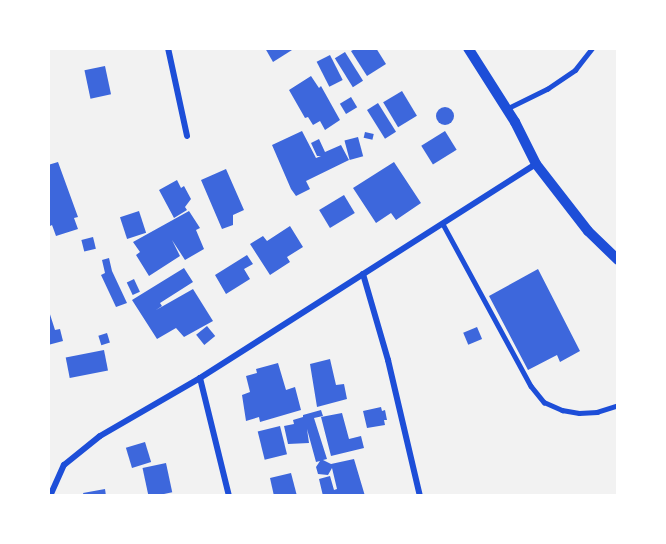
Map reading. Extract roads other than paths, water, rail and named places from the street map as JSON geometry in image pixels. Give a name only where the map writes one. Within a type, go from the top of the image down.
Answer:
[{"type":"street","points":[[168,48],[187,136]]},
{"type":"street","points":[[468,48],[506,109],[536,164],[588,231],[618,260]]},
{"type":"street","points":[[51,496],[64,465],[75,454],[200,378],[536,164]]},
{"type":"street","points":[[363,274],[388,360],[420,496]]},
{"type":"street","points":[[200,378],[229,496]]},
{"type":"lane","points":[[506,109],[547,89],[575,70],[592,48]]},
{"type":"lane","points":[[443,224],[531,386],[544,402],[562,410],[579,412],[597,412],[618,405]]}]
